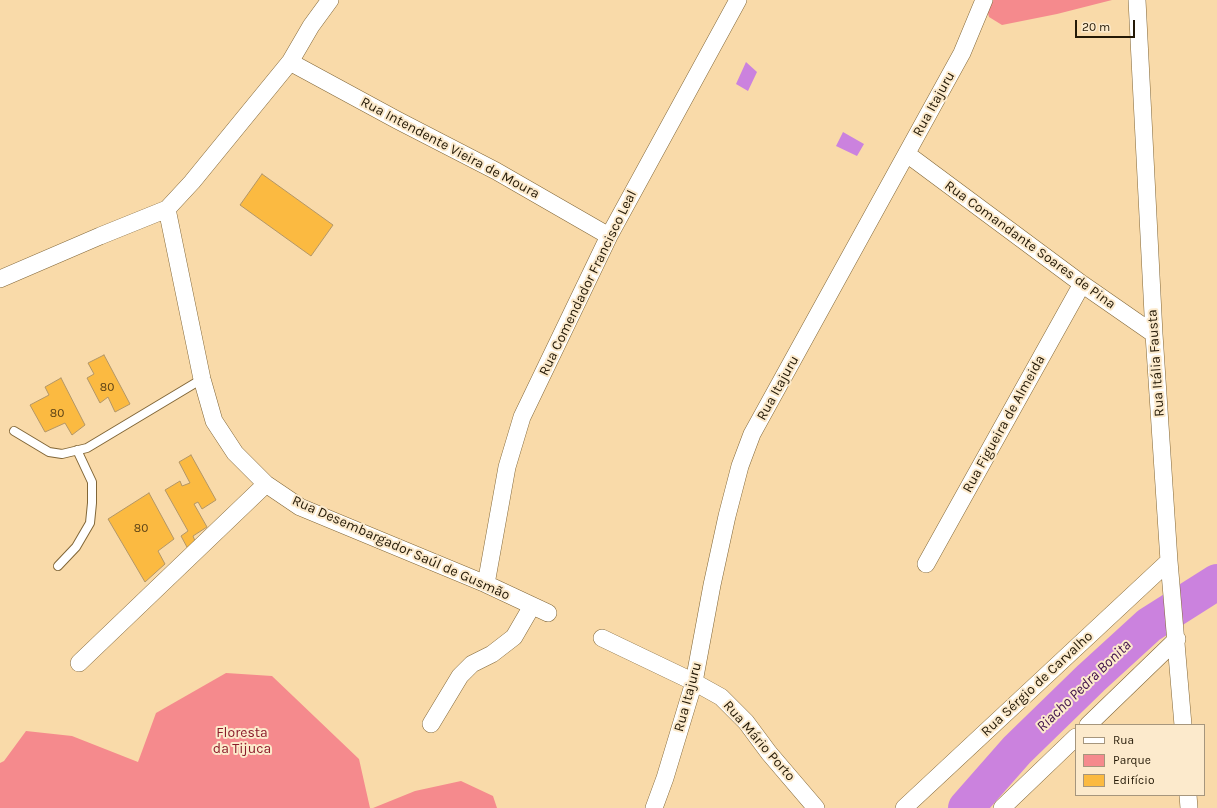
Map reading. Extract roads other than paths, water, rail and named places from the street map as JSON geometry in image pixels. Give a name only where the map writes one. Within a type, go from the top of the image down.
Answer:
[{"type":"street","points":[[0,280],[100,236],[168,209],[192,182],[290,62],[330,0]]},
{"type":"street","name":"Rua Comendador Francisco Leal","points":[[486,584],[507,466],[522,416],[608,236],[738,0]]},
{"type":"street","name":"Rua Itajuru","points":[[654,808],[665,778],[694,682],[712,585],[727,516],[740,466],[752,434],[962,53],[984,0]]},
{"type":"street","name":"Rua Itália Fausta","points":[[1137,0],[1154,334],[1169,561],[1177,639],[1183,724]]},
{"type":"street","name":"Rua Intendente Vieira de Moura","points":[[290,62],[397,120],[496,171],[608,236]]},
{"type":"street","name":"Rua Comandante Soares de Pina","points":[[907,154],[1082,284],[1154,334]]},
{"type":"street","name":"Rua Desembargador Saúl de Gusmão","points":[[168,209],[202,379],[214,421],[235,453],[266,484],[300,507],[486,584],[548,613]]},
{"type":"street","name":"Rua Figueira de Almeida","points":[[926,564],[1082,284]]},
{"type":"street","points":[[79,663],[266,484]]},
{"type":"street","name":"Rua Sérgio de Carvalho","points":[[904,808],[1169,561]]},
{"type":"street","points":[[431,724],[460,676],[472,664],[492,654],[514,637],[532,606]]},
{"type":"street","name":"Rua Mário Porto","points":[[602,638],[694,682],[721,697],[746,722],[769,753],[816,808]]},
{"type":"street","points":[[1089,724],[1177,639]]},
{"type":"street","points":[[1002,808],[1075,737]]},
{"type":"street","points":[[1188,796],[1189,808]]},
{"type":"lane","points":[[14,431],[49,452],[62,454],[87,448],[202,379]]},
{"type":"lane","points":[[58,566],[76,547],[90,523],[92,482],[77,450]]},
{"type":"waterway","name":"Riacho Pedra Bonita","points":[[966,808],[1017,750],[1091,678],[1149,625],[1217,582]]},
{"type":"park label","name":"Floresta da Tijuca","points":[[242,742]]}]
